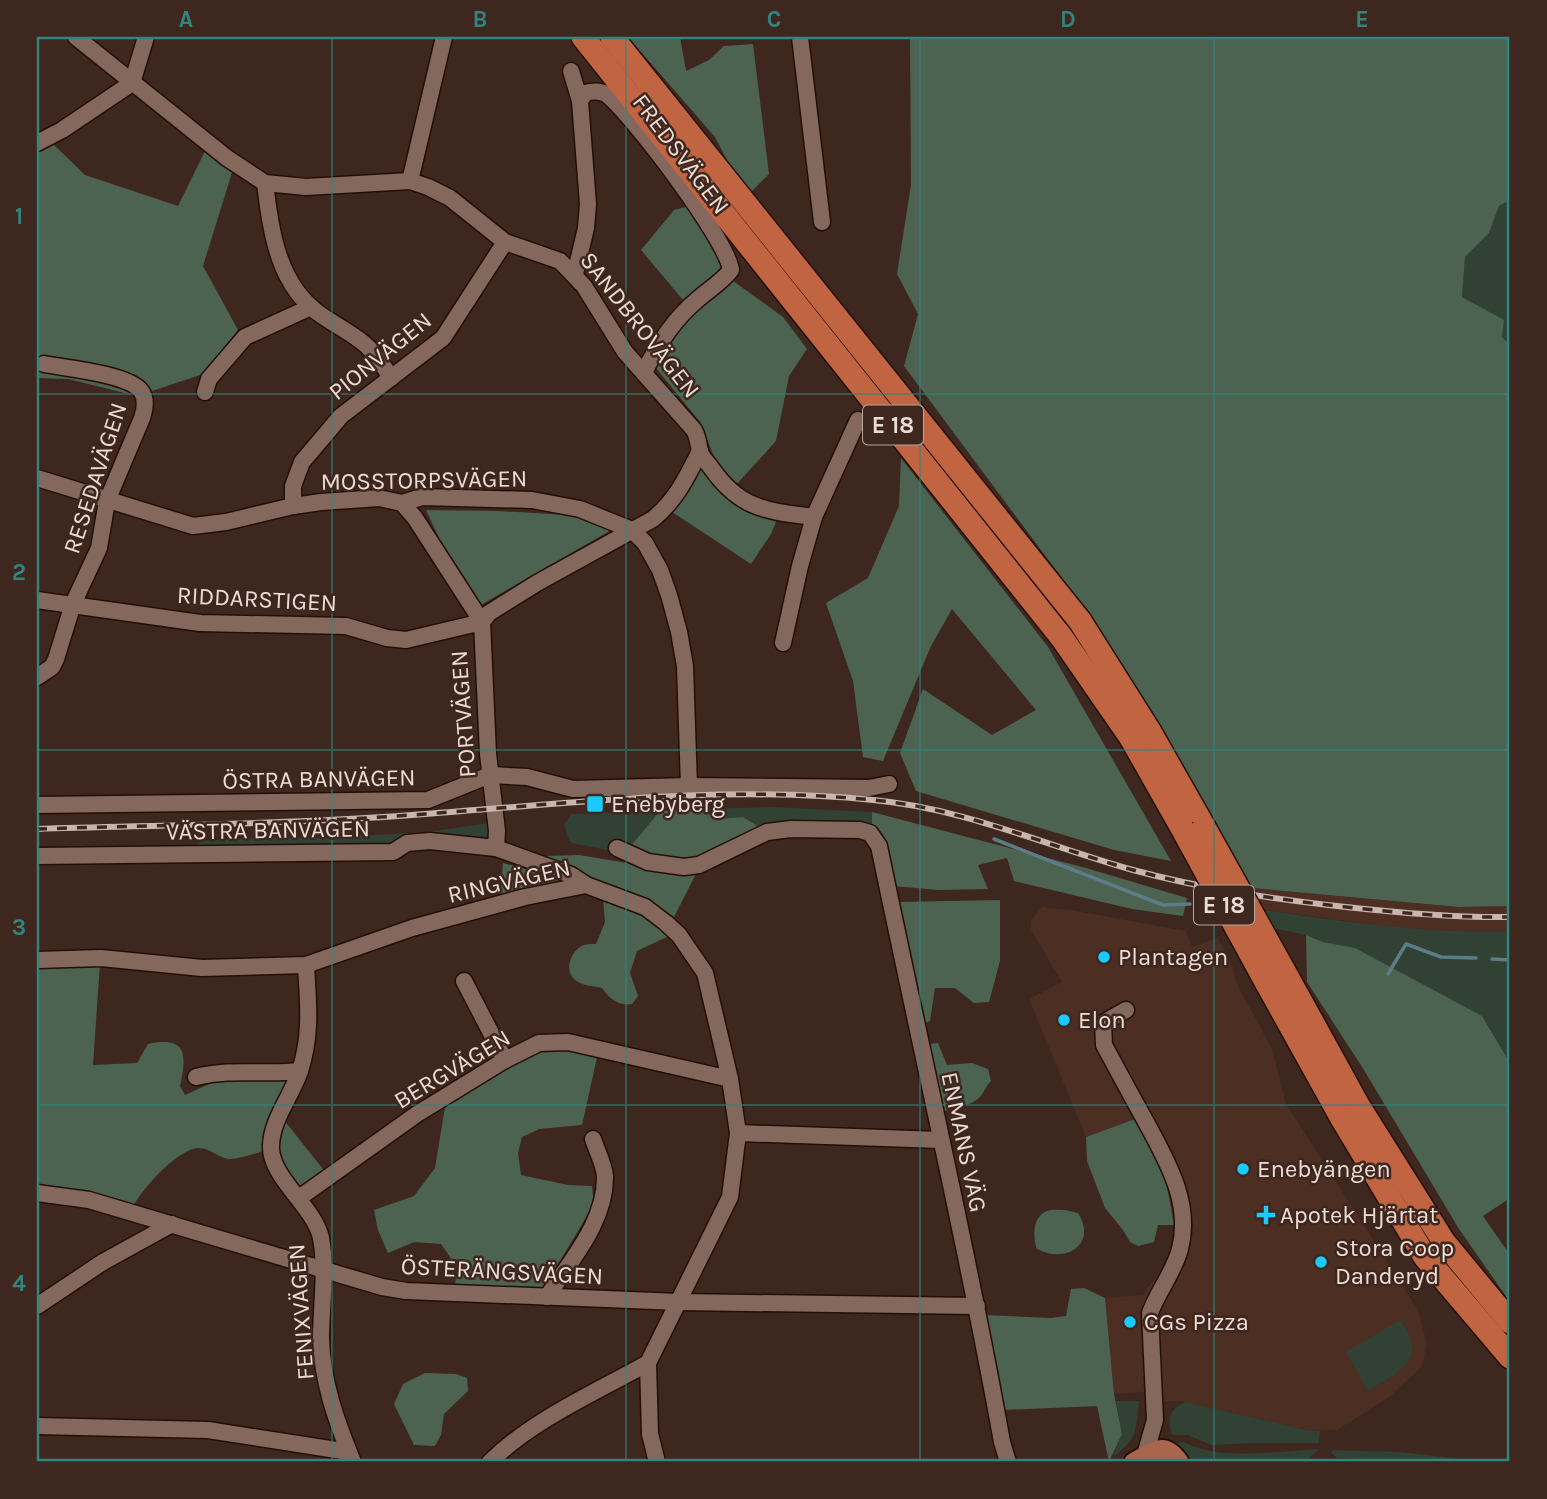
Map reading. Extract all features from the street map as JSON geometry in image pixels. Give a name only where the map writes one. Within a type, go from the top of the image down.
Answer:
[{"type":"highway","name":"E 18","points":[[583,37],[1062,638],[1193,828]]},
{"type":"highway","name":"E 18","points":[[612,37],[1080,621],[1150,732],[1193,828],[1275,976],[1444,1242],[1510,1322]]},
{"type":"highway","name":"E 18","points":[[1275,976],[1341,1116],[1425,1257],[1510,1357]]},
{"type":"main road","points":[[1140,1460],[1153,1450],[1173,1456]]},
{"type":"street","name":"SANDBROVÄGEN","points":[[76,37],[227,158],[265,183],[306,187],[410,181],[450,198],[505,242],[561,261],[575,274],[625,352],[694,429],[700,443],[700,451],[722,483],[738,498],[767,509],[814,517]]},
{"type":"street","points":[[37,143],[132,83],[146,37]]},
{"type":"street","points":[[410,181],[444,37]]},
{"type":"street","points":[[800,37],[822,222]]},
{"type":"street","points":[[571,71],[580,101],[588,204],[586,228],[575,274]]},
{"type":"street","name":"FREDSVÄGEN","points":[[580,101],[585,93],[604,93],[622,112],[687,193],[730,262],[726,277],[674,322],[655,349],[644,373]]},
{"type":"street","points":[[265,183],[274,244],[281,265],[298,293],[311,307],[364,341],[391,378]]},
{"type":"street","name":"PIONVÄGEN","points":[[293,506],[293,486],[302,462],[341,416],[443,338],[505,242]]},
{"type":"street","points":[[205,393],[209,379],[245,337],[311,307]]},
{"type":"street","name":"RESEDAVÄGEN","points":[[42,674],[52,667],[73,604],[99,548],[107,501],[142,418],[145,404],[143,394],[127,380],[44,364]]},
{"type":"street","points":[[783,643],[814,517],[858,420]]},
{"type":"street","name":"RIDDARSTIGEN","points":[[37,600],[200,622],[346,626],[400,640],[482,622],[489,613],[511,599],[653,519],[668,506],[700,451]]},
{"type":"street","name":"MOSSTORPSVÄGEN","points":[[37,478],[193,526],[226,522],[293,506],[379,498],[402,503],[422,497],[531,500],[580,509],[632,530]]},
{"type":"street","name":"PORTVÄGEN","points":[[402,503],[415,518],[482,622],[483,675],[497,831],[496,848]]},
{"type":"street","points":[[632,530],[645,543],[660,570],[679,632],[685,669],[689,786]]},
{"type":"street","name":"ÖSTRA BANVÄGEN","points":[[37,805],[428,800],[490,775],[527,778],[573,789],[689,786],[869,788],[888,784]]},
{"type":"street","name":"ENMANS VÄG","points":[[617,848],[648,862],[684,867],[699,865],[767,832],[860,830],[870,833],[879,846],[1008,1462]]},
{"type":"street","name":"VÄSTRA BANVÄGEN","points":[[37,856],[393,852],[407,843],[430,841],[496,848]]},
{"type":"street","points":[[496,848],[571,875],[586,886]]},
{"type":"street","name":"RINGVÄGEN","points":[[37,960],[101,958],[202,968],[306,965],[435,922],[525,897],[586,886],[645,907],[679,935],[705,974],[730,1079],[738,1133],[730,1197],[648,1363],[650,1434],[657,1462]]},
{"type":"street","name":"FENIXVÄGEN","points":[[306,965],[310,1031],[300,1071],[276,1126],[271,1146],[274,1164],[299,1198],[321,1236],[321,1342],[331,1407],[351,1457]]},
{"type":"street","points":[[464,981],[505,1060]]},
{"type":"street","points":[[1126,1010],[1103,1023],[1104,1045],[1171,1168],[1184,1223],[1175,1263],[1156,1296],[1150,1313],[1155,1420],[1140,1460]]},
{"type":"street","name":"BERGVÄGEN","points":[[299,1198],[417,1114],[505,1060],[539,1043],[568,1042],[730,1079]]},
{"type":"street","points":[[196,1077],[220,1071],[300,1071]]},
{"type":"street","points":[[738,1133],[940,1140]]},
{"type":"street","points":[[547,1297],[594,1224],[603,1199],[605,1173],[593,1139]]},
{"type":"street","name":"ÖSTERÄNGSVÄGEN","points":[[37,1193],[89,1200],[382,1287],[406,1291],[679,1302],[977,1306]]},
{"type":"street","points":[[37,1306],[103,1262],[172,1224]]},
{"type":"street","points":[[490,1462],[506,1446],[537,1425],[648,1363]]},
{"type":"street","points":[[1155,1420],[1173,1456]]},
{"type":"street","points":[[37,1426],[208,1430],[351,1457]]},
{"type":"shaded area","points":[[1252,888],[1459,907],[1510,906],[1510,932],[1459,933],[1399,928],[1264,910]]},
{"type":"shaded area","name":"Enebyängen","points":[[1042,907],[1186,931],[1192,947],[1218,938],[1234,971],[1236,982],[1272,1049],[1286,1104],[1418,1310],[1427,1343],[1422,1367],[1389,1397],[1337,1430],[1311,1431],[1180,1401],[1145,1402],[1144,1392],[1114,1394],[1105,1298],[1143,1295],[1170,1257],[1176,1237],[1167,1186],[1153,1151],[1135,1119],[1086,1137],[1029,999],[1062,982],[1031,930],[1031,920]]},
{"type":"green space","points":[[628,37],[680,37],[686,71],[709,60],[724,46],[753,44],[769,174],[750,193],[733,172],[715,137]]},
{"type":"green space","points":[[910,37],[1510,37],[1510,200],[1499,206],[1489,233],[1465,257],[1462,297],[1504,320],[1502,337],[1510,345],[1510,906],[1459,907],[1252,888],[1093,620],[904,366],[918,314],[897,274],[911,185]]},
{"type":"green space","points":[[50,141],[85,175],[178,206],[207,147],[234,166],[203,266],[238,330],[203,374],[137,396],[68,379],[37,378],[37,144]]},
{"type":"green space","points":[[1510,200],[1510,345],[1462,297],[1465,257],[1489,233],[1499,206]]},
{"type":"green space","points":[[693,205],[723,261],[717,274],[683,300],[641,250],[674,210]]},
{"type":"green space","points":[[729,278],[783,317],[807,349],[789,376],[776,441],[736,485],[715,459],[700,422],[656,368],[693,309]]},
{"type":"green space","points":[[901,458],[1048,647],[1171,861],[1114,850],[916,791],[900,753],[923,689],[992,735],[1036,710],[952,609],[931,646],[883,761],[863,757],[853,681],[826,603],[868,578],[899,506]]},
{"type":"green space","points":[[701,464],[776,522],[751,564],[672,512],[688,493]]},
{"type":"green space","points":[[426,510],[569,515],[613,529],[479,606],[455,573]]},
{"type":"green space","points":[[773,807],[872,812],[872,829],[761,828],[743,817],[717,819],[702,809]]},
{"type":"green space","points":[[702,809],[717,819],[743,817],[761,828],[693,860],[631,855],[630,847],[660,811]]},
{"type":"green space","points":[[660,811],[631,855],[572,843],[564,824],[572,814]]},
{"type":"green space","points":[[872,812],[1086,868],[1187,898],[1183,916],[1132,909],[1014,881],[1007,858],[978,865],[988,889],[938,890],[894,886],[872,829]]},
{"type":"green space","points":[[489,823],[488,838],[482,843],[194,847],[201,841],[426,832]]},
{"type":"green space","points":[[579,855],[664,869],[698,870],[674,917],[644,897],[544,861],[547,856]]},
{"type":"green space","points":[[503,863],[562,879],[568,885],[500,897]]},
{"type":"green space","points":[[603,899],[638,913],[669,936],[637,951],[630,973],[638,996],[632,1004],[618,1003],[602,988],[584,984],[571,975],[569,965],[572,955],[579,947],[596,944],[605,922]]},
{"type":"green space","points":[[1000,900],[1000,961],[989,1002],[974,1003],[955,988],[935,988],[930,1021],[923,1024],[898,902]]},
{"type":"green space","points":[[1264,910],[1417,929],[1510,932],[1510,1063],[1482,1016],[1323,942],[1306,935],[1272,928]]},
{"type":"green space","points":[[1306,935],[1323,942],[1355,948],[1482,1016],[1510,1063],[1510,1198],[1483,1216],[1510,1255],[1510,1302],[1459,1229],[1364,1070],[1307,982]]},
{"type":"green space","points":[[100,963],[93,1065],[137,1063],[148,1044],[161,1042],[177,1045],[181,1050],[183,1065],[180,1086],[185,1095],[220,1079],[284,1079],[287,1085],[282,1091],[267,1138],[267,1150],[229,1159],[203,1148],[190,1150],[162,1170],[134,1205],[85,1194],[37,1188],[37,966]]},
{"type":"green space","points":[[938,1043],[947,1065],[972,1063],[988,1069],[991,1081],[977,1099],[942,1112],[928,1044]]},
{"type":"green space","points":[[549,1047],[598,1053],[582,1125],[539,1129],[522,1137],[518,1153],[521,1175],[568,1185],[592,1186],[594,1204],[547,1283],[540,1291],[455,1286],[457,1267],[441,1244],[414,1242],[388,1253],[378,1230],[374,1210],[414,1196],[435,1168],[445,1107],[534,1053]]},
{"type":"green space","points":[[1135,1119],[1153,1151],[1167,1186],[1174,1225],[1158,1225],[1154,1242],[1138,1246],[1130,1242],[1105,1208],[1087,1161],[1086,1137]]},
{"type":"green space","points":[[284,1120],[326,1173],[302,1188],[296,1187],[281,1163],[278,1148]]},
{"type":"green space","points":[[1049,1210],[1078,1213],[1083,1224],[1084,1234],[1076,1249],[1058,1254],[1037,1249],[1034,1233],[1036,1222]]},
{"type":"green space","points":[[1084,1288],[1105,1298],[1114,1394],[1122,1434],[1109,1462],[1097,1406],[1003,1410],[984,1315],[1051,1318],[1066,1316],[1071,1289]]},
{"type":"green space","points":[[1400,1320],[1409,1333],[1411,1355],[1400,1370],[1368,1391],[1346,1352]]},
{"type":"green space","points":[[425,1373],[456,1374],[467,1378],[468,1391],[444,1414],[441,1435],[435,1446],[414,1445],[394,1404],[403,1384]]},
{"type":"green space","points":[[1116,1401],[1139,1401],[1132,1439],[1113,1457],[1122,1433]]},
{"type":"green space","points":[[1185,1402],[1320,1431],[1319,1443],[1212,1445],[1187,1435],[1172,1435],[1171,1415]]},
{"type":"green space","points":[[1184,1442],[1198,1448],[1231,1453],[1319,1449],[1308,1459],[1195,1462],[1184,1455],[1176,1443]]},
{"type":"green space","points":[[1333,1450],[1401,1452],[1487,1462],[1406,1462],[1337,1458],[1331,1453]]},
{"type":"waterway","points":[[994,839],[1163,905],[1190,904]]},
{"type":"waterway","points":[[1388,974],[1406,944],[1441,957],[1476,958]]},
{"type":"waterway","points":[[1492,959],[1510,960]]},
{"type":"railway","points":[[37,829],[328,820],[649,797],[761,794],[817,796],[906,804],[940,811],[1133,870],[1239,893],[1387,911],[1510,917]]},
{"type":"place","name":"Enebyberg","points":[[595,804]]},
{"type":"place","name":"Plantagen","points":[[1104,957]]},
{"type":"place","name":"Elon","points":[[1064,1020]]},
{"type":"place","name":"Enebyängen","points":[[1243,1169]]},
{"type":"place","name":"Apotek Hjärtat","points":[[1266,1215]]},
{"type":"place","name":"Stora Coop Danderyd","points":[[1321,1262]]},
{"type":"place","name":"CGs Pizza","points":[[1130,1322]]}]
